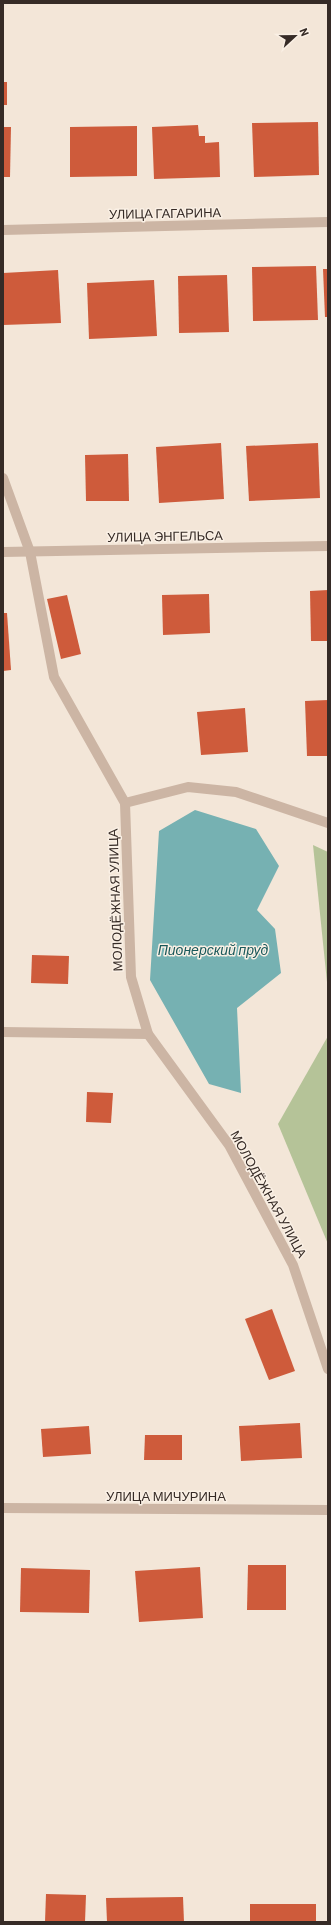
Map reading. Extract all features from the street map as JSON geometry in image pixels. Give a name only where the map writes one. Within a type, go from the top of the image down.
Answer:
[{"type":"street","name":"УЛИЦА ГАГАРИНА","points":[[3,230],[328,222]]},
{"type":"street","name":"МОЛОДЁЖНАЯ УЛИЦА","points":[[3,478],[30,552],[54,677],[125,803],[131,977],[148,1034],[229,1145],[294,1265],[328,1369]]},
{"type":"street","name":"УЛИЦА ЭНГЕЛЬСА","points":[[3,552],[328,546]]},
{"type":"street","points":[[125,803],[188,787],[236,792],[328,823]]},
{"type":"street","points":[[3,1032],[148,1034]]},
{"type":"street","name":"УЛИЦА МИЧУРИНА","points":[[3,1508],[328,1510]]},
{"type":"green space","points":[[313,845],[328,852],[328,992]]},
{"type":"green space","points":[[328,1036],[328,1244],[278,1124]]},
{"type":"water","name":"Пионерский пруд","points":[[195,810],[256,829],[279,866],[257,910],[275,929],[281,973],[237,1008],[241,1093],[209,1084],[150,980],[159,831]]},
{"type":"building","points":[[3,82],[7,82],[7,105],[3,105]]},
{"type":"building","points":[[318,122],[319,175],[254,177],[252,123]]},
{"type":"building","points":[[198,125],[199,136],[205,136],[205,143],[219,142],[220,177],[154,179],[152,127]]},
{"type":"building","points":[[137,126],[137,176],[70,177],[70,127]]},
{"type":"building","points":[[3,127],[11,127],[10,177],[3,177]]},
{"type":"building","points":[[316,266],[318,320],[253,321],[252,267]]},
{"type":"building","points":[[323,269],[328,269],[328,317],[325,317]]},
{"type":"building","points":[[58,270],[61,323],[3,325],[3,273]]},
{"type":"building","points":[[227,275],[229,332],[179,333],[178,276]]},
{"type":"building","points":[[154,280],[157,336],[89,339],[87,283]]},
{"type":"building","points":[[221,443],[224,499],[159,503],[156,447]]},
{"type":"building","points":[[318,443],[320,498],[249,501],[246,446]]},
{"type":"building","points":[[128,454],[129,501],[86,501],[85,455]]},
{"type":"building","points":[[328,590],[328,641],[311,641],[310,591]]},
{"type":"building","points":[[209,594],[210,633],[163,635],[162,595]]},
{"type":"building","points":[[67,595],[81,654],[61,659],[47,599]]},
{"type":"building","points":[[3,613],[7,613],[11,670],[3,671]]},
{"type":"building","points":[[328,700],[328,756],[307,756],[305,701]]},
{"type":"building","points":[[245,708],[248,752],[201,755],[197,712]]},
{"type":"building","points":[[32,955],[69,956],[68,984],[31,983]]},
{"type":"building","points":[[87,1092],[113,1093],[111,1123],[86,1122]]},
{"type":"building","points":[[272,1309],[295,1371],[269,1380],[245,1319]]},
{"type":"building","points":[[300,1423],[302,1458],[241,1461],[239,1426]]},
{"type":"building","points":[[89,1426],[91,1454],[43,1457],[41,1429]]},
{"type":"building","points":[[145,1435],[182,1435],[182,1460],[144,1460]]},
{"type":"building","points":[[248,1565],[286,1565],[286,1610],[247,1610]]},
{"type":"building","points":[[200,1567],[203,1618],[139,1622],[135,1571]]},
{"type":"building","points":[[21,1568],[90,1570],[89,1613],[20,1612]]},
{"type":"building","points":[[46,1894],[86,1895],[85,1922],[45,1922]]},
{"type":"building","points":[[183,1897],[184,1922],[107,1922],[106,1898]]},
{"type":"building","points":[[250,1904],[316,1904],[316,1922],[250,1922]]}]
